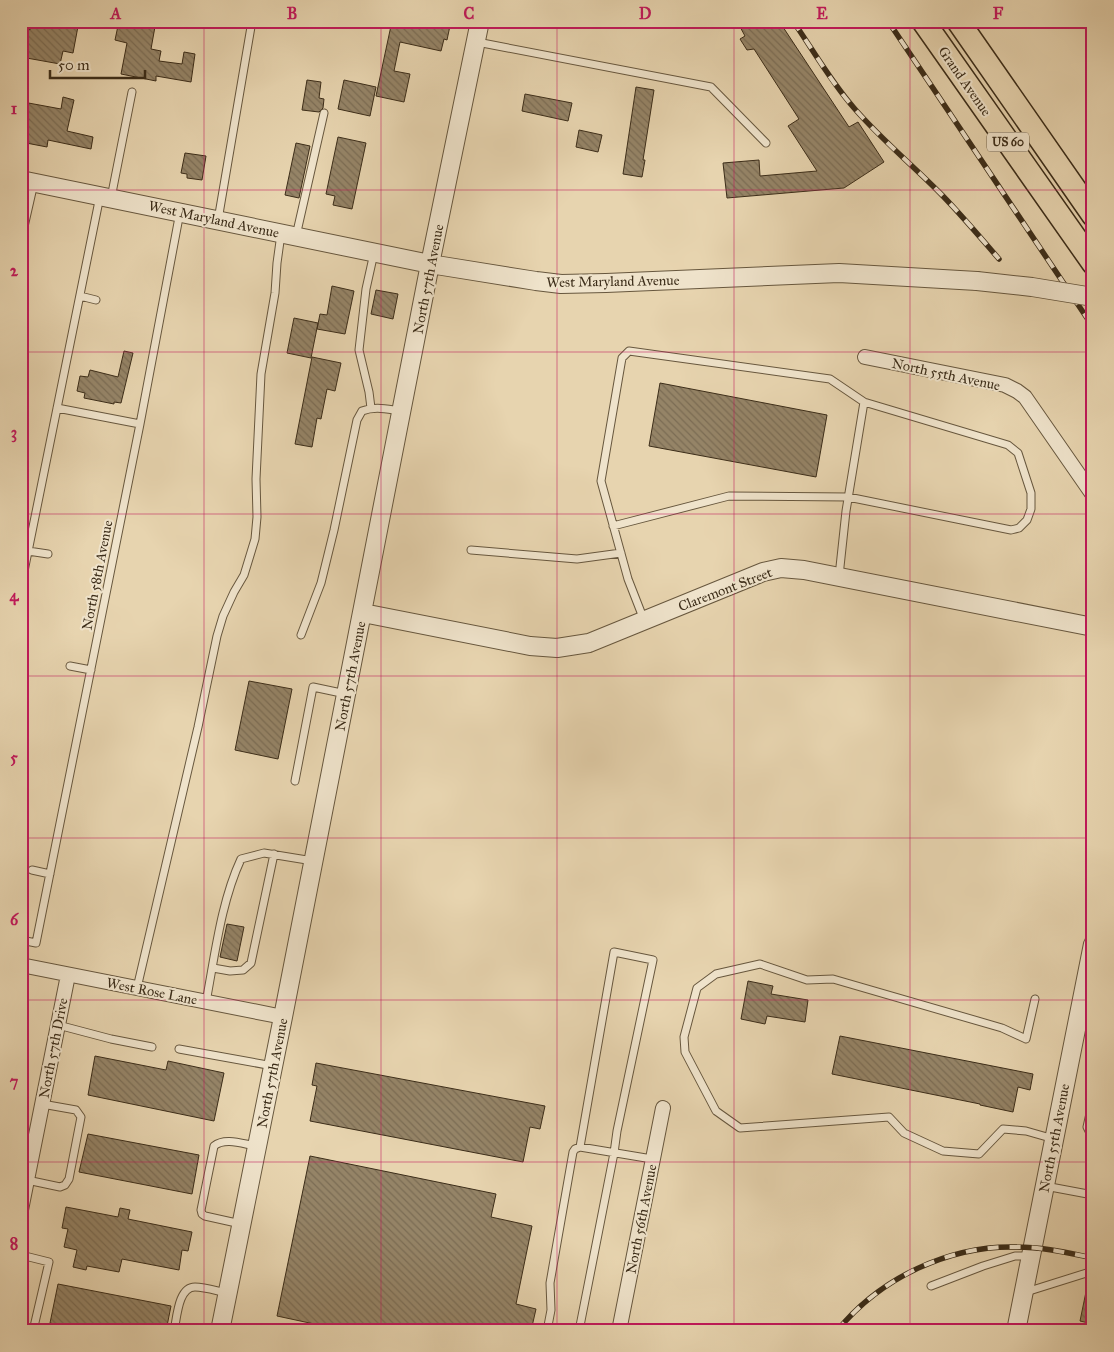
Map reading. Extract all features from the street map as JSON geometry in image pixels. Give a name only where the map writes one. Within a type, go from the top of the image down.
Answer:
[{"type":"highway","name":"Grand Avenue","points":[[923,21],[1093,263]]},
{"type":"highway","name":"Grand Avenue","points":[[958,21],[1093,215]]},
{"type":"street","name":"North 57th Avenue","points":[[220,1331],[430,264],[480,21]]},
{"type":"street","name":"West Maryland Avenue","points":[[28,181],[430,264],[511,278],[561,284],[848,273],[977,281],[1093,297]]},
{"type":"street","name":"North 55th Avenue","points":[[865,357],[1005,385],[1017,391],[1025,397],[1093,495]]},
{"type":"street","name":"Claremont Street","points":[[362,613],[530,646],[557,648],[589,643],[763,572],[781,568],[804,570],[1093,627]]},
{"type":"street","name":"North 55th Avenue","points":[[1016,1331],[1054,1139],[1090,975],[1093,944]]},
{"type":"street","name":"West Rose Lane","points":[[21,965],[283,1017]]},
{"type":"street","name":"North 57th Drive","points":[[21,1210],[68,974]]},
{"type":"street","name":"North 56th Avenue","points":[[619,1331],[663,1108]]},
{"type":"lane","points":[[218,220],[252,21]]},
{"type":"lane","points":[[476,42],[712,87],[766,143]]},
{"type":"lane","points":[[21,586],[80,296],[132,92]]},
{"type":"lane","points":[[137,988],[198,727],[217,636],[223,616],[244,575],[255,540],[261,374],[275,293],[277,263],[289,235],[324,113]]},
{"type":"lane","points":[[21,240],[28,181]]},
{"type":"lane","name":"North 58th Avenue","points":[[21,940],[36,943],[140,424],[180,212]]},
{"type":"lane","points":[[371,408],[359,350],[366,289],[374,252]]},
{"type":"lane","points":[[80,296],[96,300]]},
{"type":"lane","points":[[613,526],[729,496],[848,497],[1011,530],[1019,528],[1026,520],[1031,509],[1031,493],[1018,453],[1008,445],[864,402],[830,379],[629,351],[622,358],[600,481],[628,579],[644,620]]},
{"type":"lane","points":[[838,577],[848,497],[864,402]]},
{"type":"lane","points":[[57,408],[140,424]]},
{"type":"lane","points":[[301,635],[321,583],[357,420],[362,411],[371,408],[402,412]]},
{"type":"lane","points":[[28,550],[48,554]]},
{"type":"lane","points":[[471,550],[577,559],[621,553]]},
{"type":"lane","points":[[70,666],[91,670]]},
{"type":"lane","points":[[295,781],[313,688],[346,694]]},
{"type":"lane","points":[[206,1002],[225,906],[233,876],[241,859],[264,853],[314,861]]},
{"type":"lane","points":[[213,968],[230,971],[243,970],[251,963],[274,854]]},
{"type":"lane","points":[[32,870],[50,874]]},
{"type":"lane","points":[[578,1331],[653,960],[614,952],[580,1147]]},
{"type":"lane","points":[[1035,999],[1026,1039],[1002,1028],[833,979],[807,980],[760,964],[716,974],[696,988],[684,1037],[685,1052],[716,1111],[740,1128],[889,1117],[904,1132],[943,1151],[980,1154],[1003,1129],[1026,1131],[1054,1139]]},
{"type":"lane","points":[[58,1025],[111,1039],[152,1047]]},
{"type":"lane","points":[[179,1049],[273,1066]]},
{"type":"lane","points":[[24,1189],[66,1186],[69,1178],[81,1117],[76,1110],[42,1104]]},
{"type":"lane","points":[[1091,1109],[1087,1128],[1093,1139]]},
{"type":"lane","points":[[241,1224],[202,1214],[201,1210],[214,1146],[218,1142],[223,1141],[257,1146]]},
{"type":"lane","points":[[547,1331],[551,1310],[550,1283],[573,1152],[580,1147],[652,1159]]},
{"type":"lane","points":[[1045,1186],[1093,1195]]},
{"type":"lane","points":[[21,1255],[49,1262],[34,1331]]},
{"type":"lane","points":[[931,1286],[982,1266],[1015,1256],[1031,1256]]},
{"type":"lane","points":[[1024,1292],[1093,1271]]},
{"type":"lane","points":[[174,1331],[180,1300],[184,1292],[193,1287],[227,1293]]},
{"type":"building","points":[[57,21],[79,21],[73,53],[63,51],[60,64],[21,57],[27,31],[43,22],[57,25]]},
{"type":"building","points":[[119,21],[156,21],[151,49],[161,51],[159,61],[182,64],[184,52],[195,54],[191,82],[156,76],[156,81],[121,74],[127,43],[115,40]]},
{"type":"building","points":[[392,21],[451,21],[447,40],[444,39],[441,51],[400,42],[394,71],[410,74],[404,102],[376,96]]},
{"type":"building","points":[[745,21],[779,21],[849,127],[858,122],[884,162],[844,188],[727,198],[723,163],[759,160],[760,176],[817,171],[788,126],[799,119],[754,49],[747,50],[740,39],[745,36],[739,25]]},
{"type":"building","points":[[307,80],[321,82],[319,98],[324,99],[323,108],[319,112],[302,110]]},
{"type":"building","points":[[344,80],[376,87],[370,116],[338,109]]},
{"type":"building","points":[[636,87],[654,90],[642,177],[623,174]]},
{"type":"building","points":[[525,94],[572,103],[568,121],[522,111]]},
{"type":"building","points":[[63,97],[74,100],[67,131],[93,137],[91,149],[48,140],[47,147],[21,142],[23,102],[61,109]]},
{"type":"building","points":[[579,130],[602,135],[598,152],[576,147]]},
{"type":"building","points":[[338,137],[366,143],[352,209],[333,205],[335,196],[326,194]]},
{"type":"building","points":[[296,143],[310,146],[299,198],[285,195]]},
{"type":"building","points":[[185,153],[206,156],[202,180],[187,178],[187,174],[181,173]]},
{"type":"building","points":[[332,286],[354,291],[345,334],[317,329],[320,314],[327,315]]},
{"type":"building","points":[[376,290],[398,294],[393,319],[371,314]]},
{"type":"building","points":[[294,318],[318,323],[311,358],[287,353]]},
{"type":"building","points":[[124,351],[133,353],[121,403],[114,402],[114,404],[84,398],[85,393],[77,391],[80,376],[88,377],[90,370],[118,377]]},
{"type":"building","points":[[312,357],[341,363],[335,391],[327,389],[321,419],[317,418],[312,447],[295,444]]},
{"type":"building","points":[[660,383],[827,415],[816,477],[649,446]]},
{"type":"building","points":[[249,681],[292,689],[278,759],[235,750]]},
{"type":"building","points":[[227,924],[244,927],[237,961],[220,957]]},
{"type":"building","points":[[748,981],[773,986],[771,994],[808,1000],[805,1022],[767,1016],[765,1024],[741,1019]]},
{"type":"building","points":[[840,1036],[1033,1074],[1030,1090],[1018,1087],[1013,1112],[832,1074]]},
{"type":"building","points":[[95,1056],[166,1070],[168,1061],[224,1073],[214,1121],[88,1095]]},
{"type":"building","points":[[316,1063],[545,1106],[540,1129],[530,1127],[523,1162],[310,1121],[317,1086],[312,1085]]},
{"type":"building","points":[[88,1134],[199,1155],[192,1194],[79,1172]]},
{"type":"building","points":[[310,1156],[496,1194],[491,1217],[532,1226],[516,1304],[536,1309],[531,1331],[347,1331],[277,1316]]},
{"type":"building","points":[[66,1207],[118,1217],[120,1208],[130,1210],[128,1219],[192,1232],[188,1251],[182,1250],[179,1270],[122,1259],[119,1272],[87,1266],[86,1270],[73,1267],[77,1250],[64,1247],[68,1229],[62,1228]]},
{"type":"building","points":[[1088,1282],[1093,1282],[1093,1324],[1080,1321]]},
{"type":"building","points":[[58,1284],[171,1306],[166,1331],[88,1331],[50,1323]]},
{"type":"railway","points":[[793,21],[830,77],[854,108],[946,199],[999,259]]},
{"type":"railway","points":[[888,21],[1093,327]]},
{"type":"railway","points":[[837,1331],[854,1312],[895,1281],[918,1268],[966,1252],[992,1248],[1027,1247],[1093,1258]]}]
